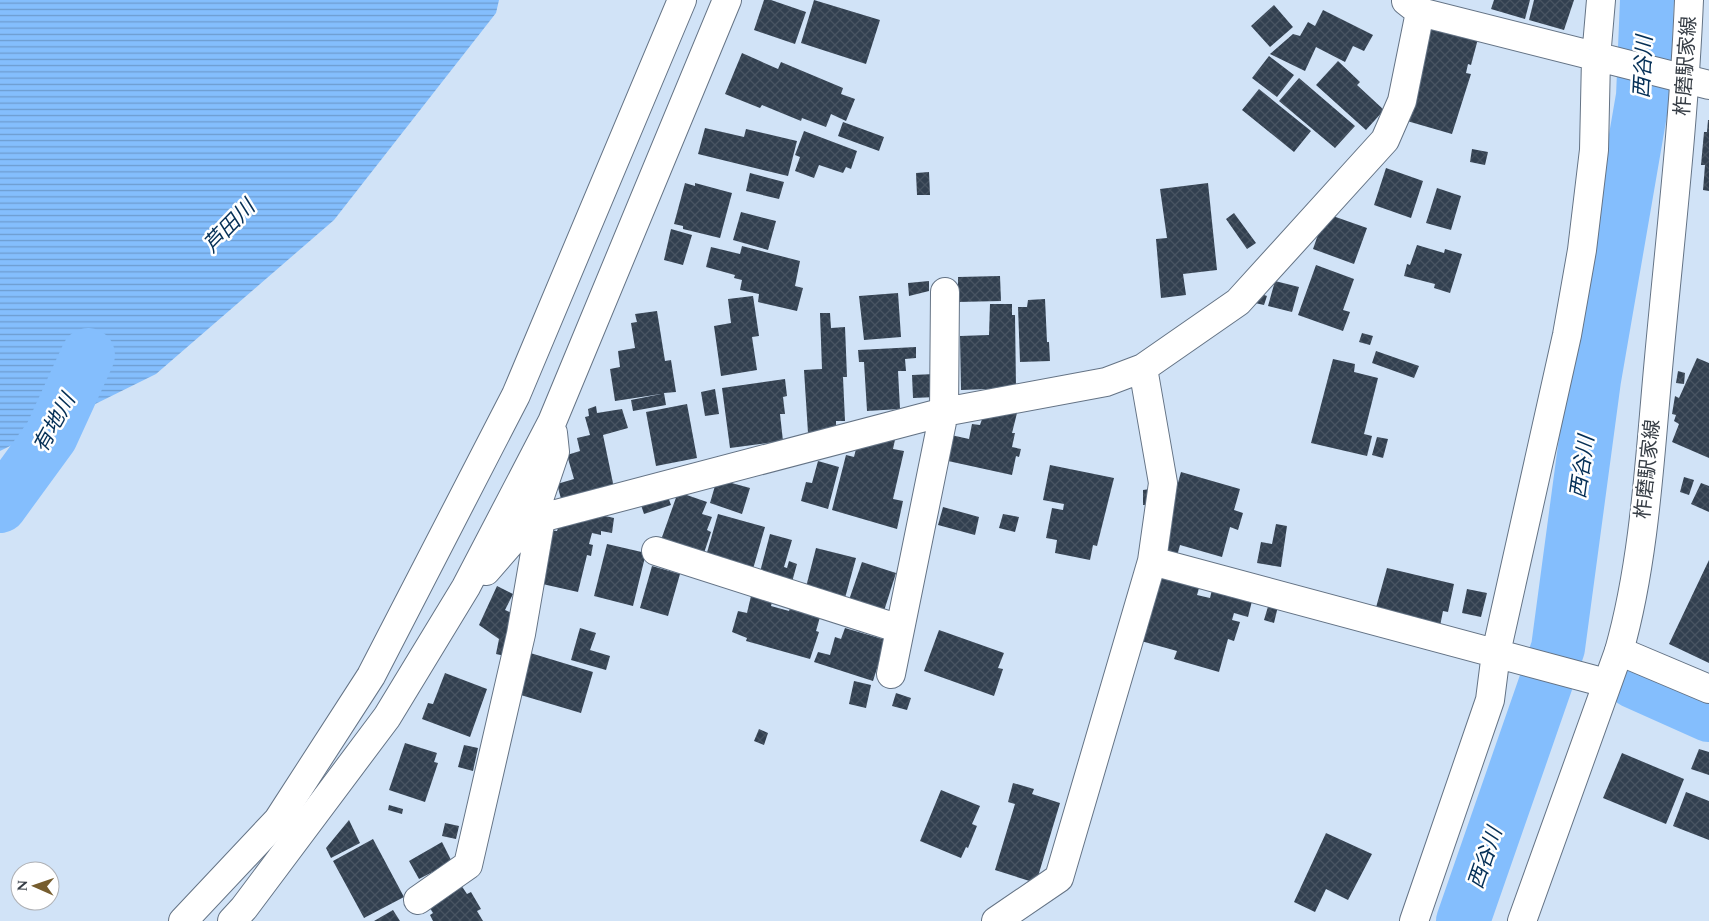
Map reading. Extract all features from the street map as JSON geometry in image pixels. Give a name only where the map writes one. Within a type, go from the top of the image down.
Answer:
[{"type":"street","points":[[183,921],[278,820],[370,676],[516,395],[682,0]]},
{"type":"street","points":[[232,921],[244,908],[387,717],[466,586],[552,422],[728,0]]},
{"type":"street","points":[[1414,921],[1490,700],[1496,653],[1567,335],[1582,250],[1594,150],[1596,58],[1601,0]]},
{"type":"street","name":"柞磨駅家線","points":[[1522,921],[1619,651],[1629,613],[1697,83],[1689,0]]},
{"type":"street","points":[[466,586],[475,584],[537,518],[944,412],[1106,382],[1143,368],[1238,302],[1385,140],[1402,101],[1413,6],[1596,58],[1697,83]]},
{"type":"street","points":[[891,674],[944,412],[945,292]]},
{"type":"street","points":[[996,921],[1060,878],[1152,560],[1163,483],[1143,368]]},
{"type":"street","points":[[418,900],[468,865],[521,634],[537,518],[555,452],[552,422]]},
{"type":"street","points":[[656,551],[900,629]]},
{"type":"street","points":[[1152,560],[1606,683]]},
{"type":"street","points":[[1619,651],[1709,689]]},
{"type":"water","name":"芦田川","points":[[0,0],[499,0],[496,13],[334,220],[156,374],[0,451]]},
{"type":"building","points":[[764,0],[771,0],[806,12],[795,44],[754,30]]},
{"type":"building","points":[[814,0],[880,20],[866,64],[801,43]]},
{"type":"building","points":[[1494,0],[1530,0],[1525,19],[1491,9]]},
{"type":"building","points":[[1534,0],[1574,0],[1564,30],[1529,20]]},
{"type":"building","points":[[1274,5],[1293,27],[1270,47],[1251,26]]},
{"type":"building","points":[[1323,10],[1373,35],[1364,51],[1353,46],[1345,62],[1316,47],[1305,71],[1270,54],[1293,34],[1300,36],[1308,22],[1315,26]]},
{"type":"building","points":[[1433,22],[1479,35],[1471,65],[1468,64],[1466,73],[1471,74],[1452,134],[1407,121]]},
{"type":"building","points":[[742,53],[778,69],[781,62],[843,88],[841,94],[855,99],[846,121],[831,114],[826,127],[802,118],[801,121],[762,105],[760,108],[725,94]]},
{"type":"building","points":[[1269,56],[1294,75],[1277,97],[1252,78]]},
{"type":"building","points":[[1338,61],[1360,82],[1357,85],[1384,110],[1366,130],[1316,85]]},
{"type":"building","points":[[1299,78],[1355,126],[1335,148],[1279,101]]},
{"type":"building","points":[[1259,89],[1311,131],[1294,152],[1242,110]]},
{"type":"building","points":[[1708,120],[1709,191],[1703,190],[1705,165],[1701,165],[1704,132],[1707,132]]},
{"type":"building","points":[[843,122],[884,137],[879,151],[838,136]]},
{"type":"building","points":[[705,128],[744,137],[746,129],[797,141],[788,176],[698,154]]},
{"type":"building","points":[[804,131],[857,151],[851,169],[846,167],[843,173],[819,165],[814,178],[795,171],[800,157],[795,155]]},
{"type":"building","points":[[1472,149],[1488,152],[1485,165],[1470,162]]},
{"type":"building","points":[[1386,168],[1423,181],[1411,218],[1374,205]]},
{"type":"building","points":[[929,172],[930,195],[917,195],[916,173]]},
{"type":"building","points":[[750,173],[784,182],[779,199],[746,191]]},
{"type":"building","points":[[685,183],[695,186],[695,183],[732,193],[720,238],[683,229],[683,226],[674,224]]},
{"type":"building","points":[[1208,183],[1217,270],[1183,274],[1186,295],[1161,298],[1156,239],[1167,238],[1160,189]]},
{"type":"building","points":[[1437,188],[1461,196],[1451,230],[1426,223]]},
{"type":"building","points":[[741,212],[776,221],[768,250],[733,240]]},
{"type":"building","points":[[1234,213],[1256,243],[1247,249],[1226,219]]},
{"type":"building","points":[[1330,215],[1367,228],[1354,264],[1313,249],[1321,226],[1325,228]]},
{"type":"building","points":[[671,229],[692,235],[683,265],[664,260]]},
{"type":"building","points":[[1417,245],[1444,253],[1445,249],[1462,254],[1450,293],[1434,288],[1435,284],[1404,276],[1407,264],[1410,265]]},
{"type":"building","points":[[742,246],[800,261],[795,286],[803,288],[797,311],[758,302],[759,294],[740,290],[742,280],[734,278],[735,275],[706,267],[711,247],[740,254]]},
{"type":"building","points":[[1316,265],[1354,279],[1343,310],[1350,312],[1343,331],[1298,315]]},
{"type":"building","points":[[1000,276],[1001,301],[958,302],[958,277]]},
{"type":"building","points":[[929,281],[929,291],[909,296],[908,283]]},
{"type":"building","points":[[1275,281],[1299,287],[1292,312],[1268,306]]},
{"type":"building","points":[[898,293],[901,337],[864,340],[859,296]]},
{"type":"building","points":[[1259,293],[1267,296],[1264,305],[1255,303]]},
{"type":"building","points":[[753,296],[759,336],[752,337],[757,370],[721,376],[714,326],[731,323],[728,299]]},
{"type":"building","points":[[1045,299],[1050,361],[1020,362],[1018,307],[1027,307],[1028,300]]},
{"type":"building","points":[[990,304],[1012,304],[1012,315],[1015,315],[1016,388],[961,390],[960,336],[989,335]]},
{"type":"building","points":[[657,311],[665,361],[671,360],[676,392],[664,393],[666,405],[633,411],[631,400],[661,394],[615,401],[610,369],[620,367],[618,351],[635,348],[631,323],[637,322],[635,314]]},
{"type":"building","points":[[820,313],[830,313],[831,328],[845,327],[847,377],[843,377],[845,421],[836,421],[836,432],[808,433],[804,370],[822,369]]},
{"type":"building","points":[[1362,333],[1373,336],[1370,345],[1359,342]]},
{"type":"building","points":[[916,347],[916,358],[905,359],[906,371],[898,371],[900,409],[867,411],[864,362],[859,362],[858,350]]},
{"type":"building","points":[[1376,351],[1419,366],[1414,378],[1372,363]]},
{"type":"building","points":[[1697,358],[1709,363],[1709,458],[1672,442],[1679,424],[1674,421],[1676,415],[1672,414],[1675,396],[1679,398]]},
{"type":"building","points":[[1333,359],[1355,364],[1354,372],[1378,378],[1364,434],[1372,436],[1367,456],[1311,443]]},
{"type":"building","points":[[1678,371],[1685,373],[1684,384],[1676,383]]},
{"type":"building","points":[[935,374],[936,397],[913,398],[912,375]]},
{"type":"building","points":[[785,379],[787,396],[783,397],[785,414],[780,414],[783,441],[730,448],[722,388]]},
{"type":"building","points":[[715,389],[719,414],[705,416],[701,392]]},
{"type":"building","points":[[687,404],[697,458],[656,466],[646,412]]},
{"type":"building","points":[[596,406],[597,413],[622,409],[628,428],[603,435],[614,488],[563,506],[557,484],[574,479],[567,455],[580,451],[577,438],[590,435],[585,417],[589,416],[588,409]]},
{"type":"building","points":[[1017,413],[1012,433],[1015,433],[1012,447],[1021,449],[1019,457],[1016,456],[1012,475],[948,461],[951,435],[969,439],[972,424],[980,425],[983,416]]},
{"type":"building","points":[[896,435],[893,449],[904,451],[893,499],[903,501],[897,529],[832,510],[846,455],[854,457],[857,445],[869,447],[871,440]]},
{"type":"building","points":[[1377,437],[1388,439],[1383,458],[1372,455]]},
{"type":"building","points":[[818,461],[839,467],[828,509],[801,501],[806,482],[812,483]]},
{"type":"building","points":[[1050,465],[1114,478],[1097,546],[1093,545],[1090,560],[1055,553],[1057,540],[1046,538],[1052,508],[1063,510],[1064,504],[1043,500]]},
{"type":"building","points":[[1181,472],[1240,489],[1234,510],[1243,513],[1238,530],[1230,527],[1222,557],[1180,545],[1177,556],[1159,550]]},
{"type":"building","points":[[1684,477],[1694,480],[1689,495],[1680,492]]},
{"type":"building","points":[[717,479],[750,488],[742,514],[710,503]]},
{"type":"building","points":[[1701,483],[1709,486],[1709,512],[1691,504]]},
{"type":"building","points":[[1150,489],[1150,505],[1143,505],[1143,490]]},
{"type":"building","points":[[678,492],[707,502],[702,514],[712,517],[707,530],[711,532],[703,556],[661,540]]},
{"type":"building","points":[[667,494],[671,505],[644,514],[640,502]]},
{"type":"building","points":[[943,507],[979,517],[975,535],[938,525]]},
{"type":"building","points":[[604,513],[605,516],[614,518],[612,533],[601,531],[601,535],[592,533],[589,544],[593,545],[591,556],[587,555],[578,592],[538,583],[550,530],[557,531],[560,523]]},
{"type":"building","points":[[718,514],[765,527],[753,569],[706,556]]},
{"type":"building","points":[[1003,514],[1019,517],[1015,532],[999,528]]},
{"type":"building","points":[[1276,524],[1287,526],[1281,567],[1257,563],[1261,542],[1272,544]]},
{"type":"building","points":[[770,534],[792,540],[784,567],[787,568],[789,561],[797,564],[792,582],[760,572]]},
{"type":"building","points":[[607,544],[646,553],[633,606],[594,596]]},
{"type":"building","points":[[816,548],[856,558],[845,598],[806,587]]},
{"type":"building","points":[[1709,560],[1709,663],[1669,644]]},
{"type":"building","points":[[862,562],[896,573],[884,611],[849,600]]},
{"type":"building","points":[[652,566],[680,574],[668,616],[640,608]]},
{"type":"building","points":[[1387,568],[1454,584],[1448,612],[1443,611],[1440,626],[1375,611]]},
{"type":"building","points":[[1161,569],[1201,581],[1197,595],[1210,598],[1212,590],[1254,593],[1248,617],[1234,613],[1232,620],[1240,622],[1234,641],[1228,639],[1219,672],[1174,659],[1177,651],[1141,641]]},
{"type":"building","points":[[497,586],[513,594],[505,610],[514,614],[505,656],[496,654],[499,639],[479,625]]},
{"type":"building","points":[[1467,589],[1487,593],[1481,617],[1462,613]]},
{"type":"building","points":[[751,596],[772,602],[771,606],[789,611],[790,608],[820,617],[816,631],[819,632],[810,659],[746,641],[747,638],[732,632],[738,611],[747,613]]},
{"type":"building","points":[[1270,600],[1279,602],[1274,623],[1264,620]]},
{"type":"building","points":[[580,628],[596,633],[590,650],[610,656],[606,670],[571,660]]},
{"type":"building","points":[[845,628],[886,640],[873,681],[814,662],[818,652],[830,655],[835,637],[841,639]]},
{"type":"building","points":[[939,630],[1004,653],[998,668],[1003,669],[994,696],[924,671]]},
{"type":"building","points":[[527,652],[593,672],[581,713],[514,693]]},
{"type":"building","points":[[445,673],[487,689],[470,737],[422,719],[428,703],[433,704]]},
{"type":"building","points":[[854,681],[871,685],[866,708],[849,704]]},
{"type":"building","points":[[896,693],[911,698],[907,710],[892,706]]},
{"type":"building","points":[[759,729],[768,733],[764,745],[754,741]]},
{"type":"building","points":[[405,743],[437,753],[434,762],[438,763],[425,802],[389,790]]},
{"type":"building","points":[[464,745],[478,748],[473,771],[458,767]]},
{"type":"building","points":[[1699,749],[1709,752],[1709,775],[1691,769]]},
{"type":"building","points":[[1622,753],[1684,779],[1666,824],[1603,798]]},
{"type":"building","points":[[1013,783],[1034,789],[1032,794],[1060,803],[1036,883],[995,870],[1015,804],[1008,802]]},
{"type":"building","points":[[941,790],[980,806],[972,824],[977,826],[968,848],[966,847],[961,858],[920,841]]},
{"type":"building","points":[[1686,792],[1709,801],[1709,840],[1673,826]]},
{"type":"building","points":[[389,805],[403,809],[402,814],[388,810]]},
{"type":"building","points":[[349,820],[360,843],[331,858],[326,848]]},
{"type":"building","points":[[445,823],[459,826],[456,839],[442,836]]},
{"type":"building","points":[[1326,833],[1372,854],[1348,900],[1326,889],[1315,912],[1294,902]]},
{"type":"building","points":[[373,839],[404,897],[364,918],[333,861]]},
{"type":"building","points":[[442,842],[452,862],[419,879],[409,861]]},
{"type":"building","points":[[461,885],[467,894],[471,892],[481,909],[477,911],[483,921],[433,921],[430,915],[433,913],[428,905]]},
{"type":"building","points":[[393,910],[400,921],[374,921]]},
{"type":"waterway","name":"西谷川","points":[[1463,921],[1558,648],[1594,380],[1643,96],[1647,0]]},
{"type":"waterway","name":"有地川","points":[[0,506],[51,436],[88,355]]},
{"type":"waterway","points":[[1633,681],[1709,715]]}]
